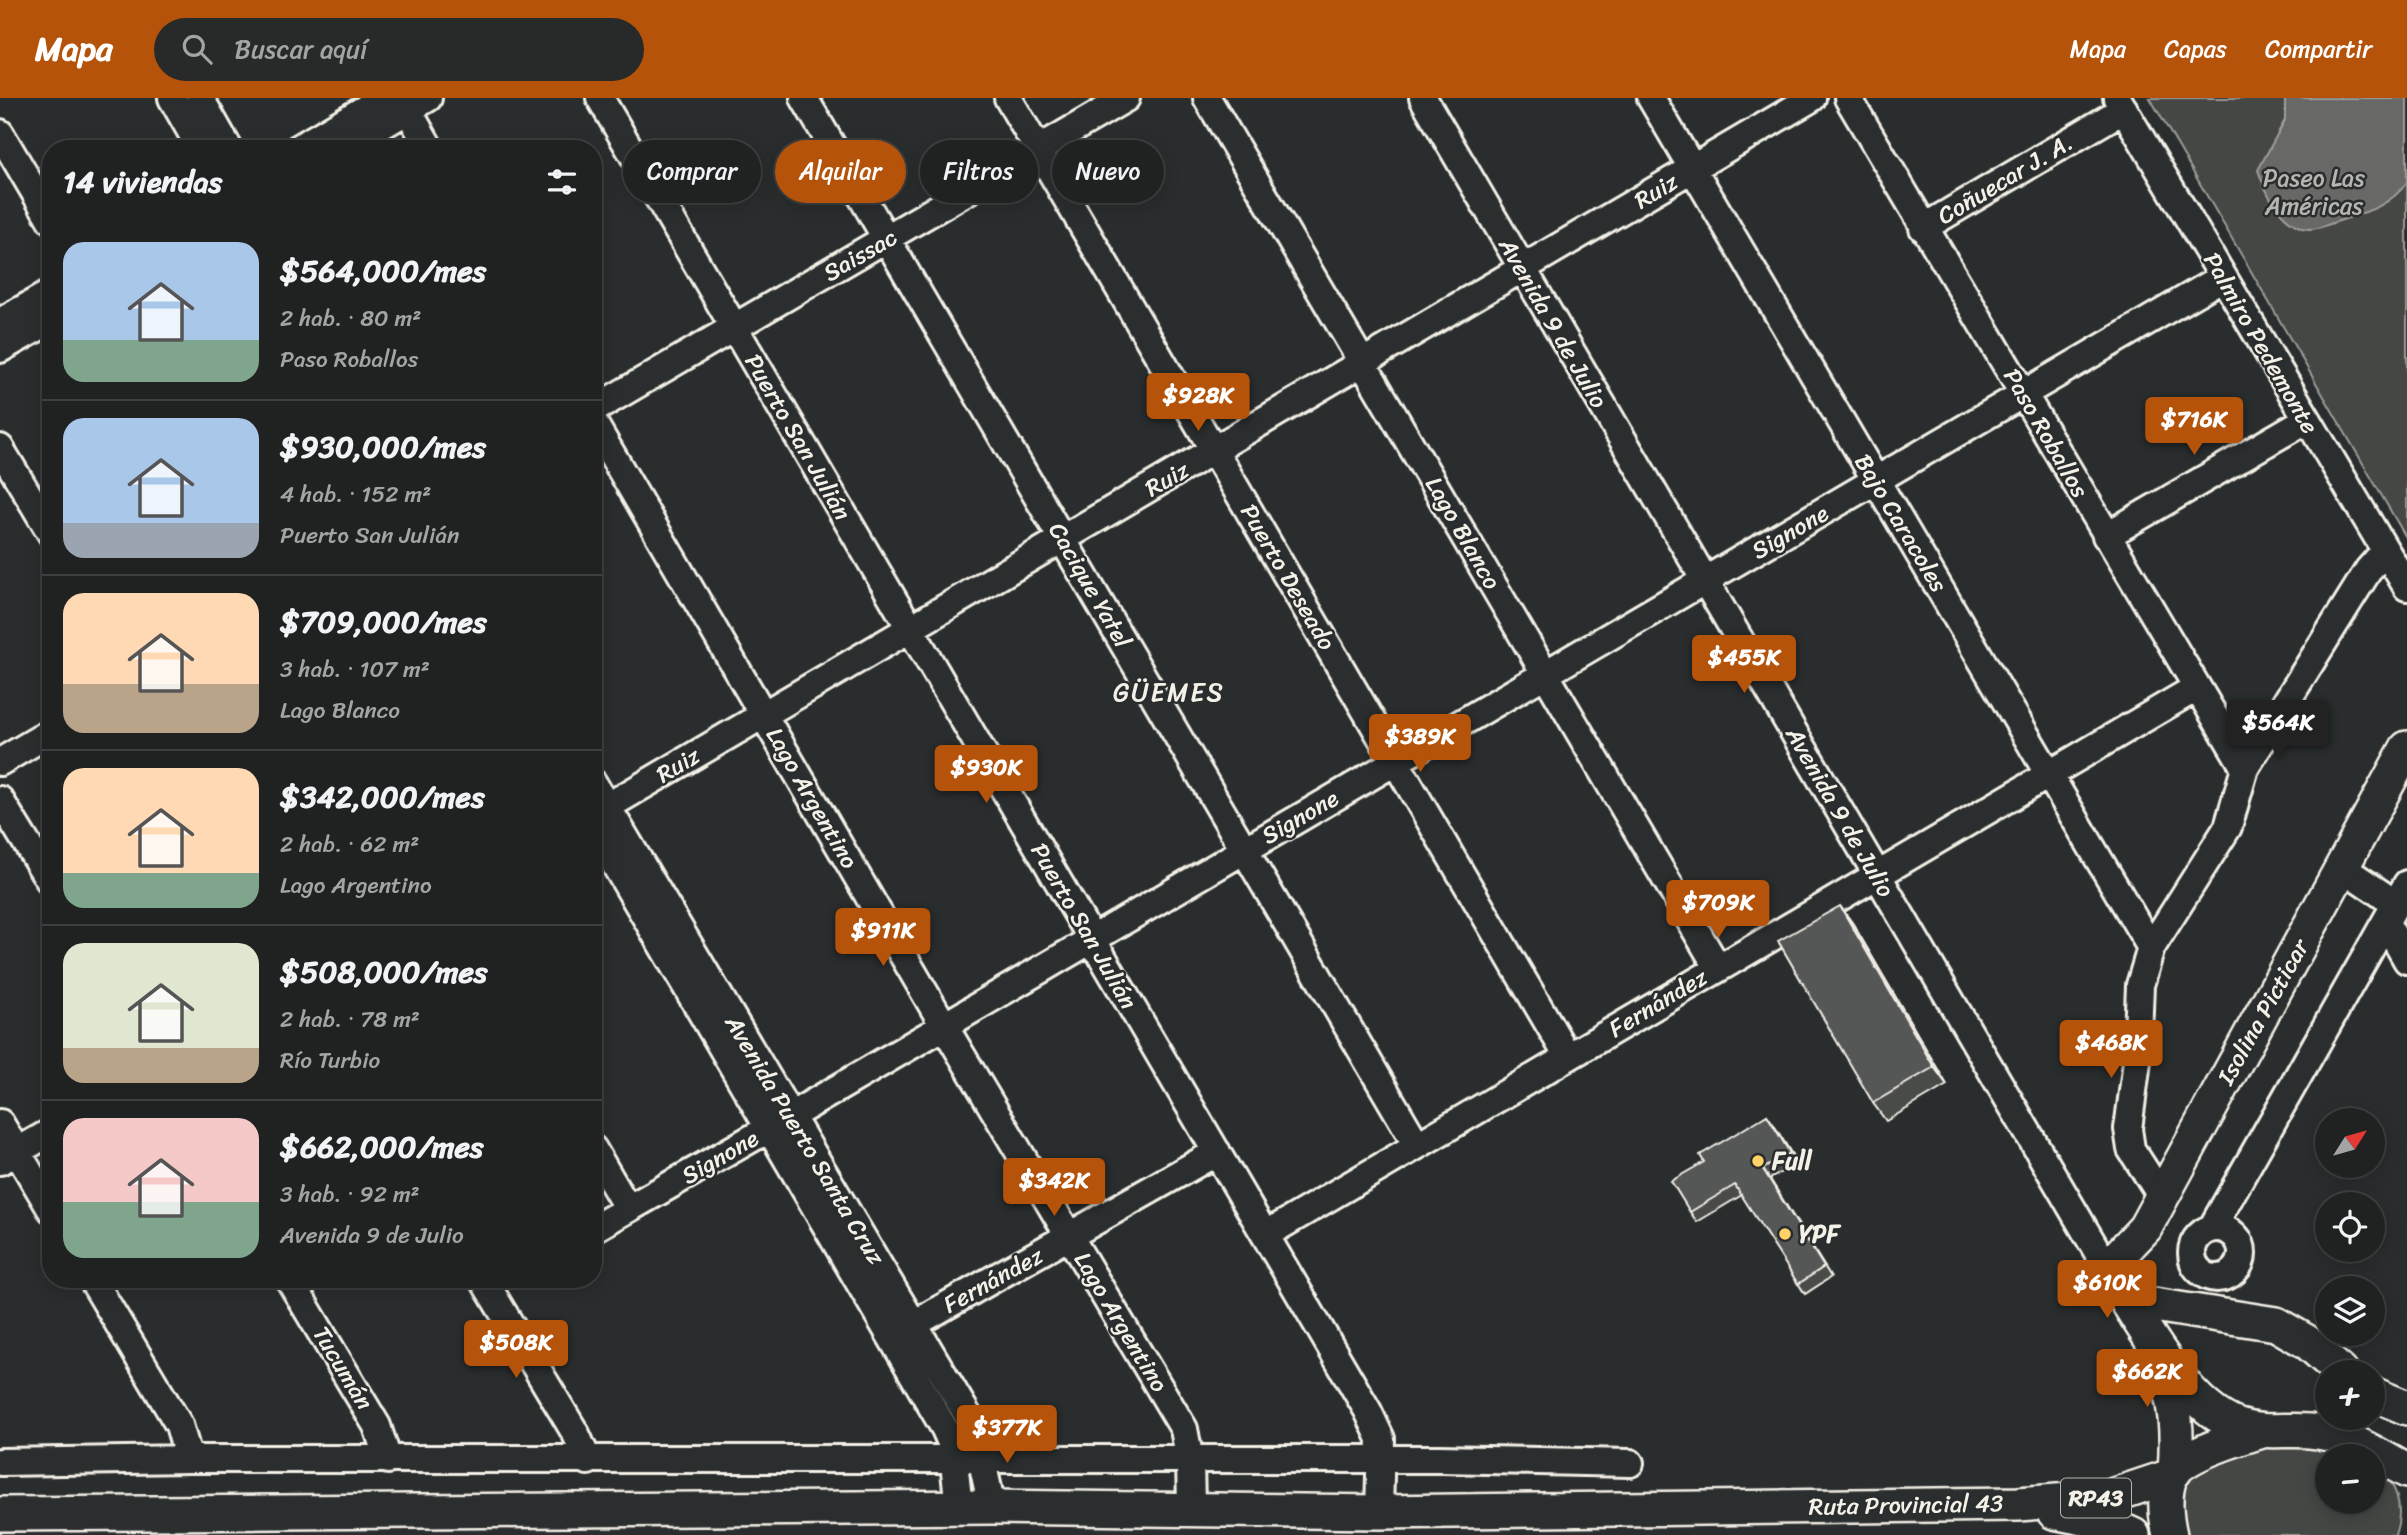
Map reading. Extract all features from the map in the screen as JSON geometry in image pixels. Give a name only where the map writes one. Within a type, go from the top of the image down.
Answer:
[{"type":"main road","name":"Isolina Picticar","points":[[2107,1268],[2145,1228],[2407,748]]},
{"type":"main road","name":"Avenida 9 de Julio","points":[[2107,1268],[2153,1343]]},
{"type":"main road","points":[[2128,1301],[2276,1324],[2307,1342],[2327,1360]]},
{"type":"main road","points":[[2153,1343],[2182,1381],[2208,1406],[2238,1426],[2262,1432]]},
{"type":"main road","points":[[2153,1343],[2172,1390],[2178,1442],[2173,1474]]},
{"type":"main road","points":[[2385,1399],[2407,1408]]},
{"type":"main road","name":"RP43","points":[[2171,1535],[2167,1497],[2173,1474],[2213,1445],[2262,1432],[2310,1431],[2356,1442],[2402,1473]]},
{"type":"main road","name":"Ruta Provincial 43","points":[[0,1514],[959,1507],[1191,1507],[1379,1512],[2018,1504],[2108,1497],[2173,1474]]},
{"type":"main road","name":"RP43","points":[[2018,1504],[2104,1522],[2133,1535]]},
{"type":"street","points":[[172,98],[196,140]]},
{"type":"street","points":[[200,98],[224,140]]},
{"type":"street","points":[[311,140],[383,98]]},
{"type":"street","name":"Puerto San Julián","points":[[600,98],[1368,1411],[1381,1439],[1379,1512]]},
{"type":"street","name":"Cacique Yatel","points":[[804,98],[1417,1145]]},
{"type":"street","name":"Puerto Deseado","points":[[1008,98],[1032,140]]},
{"type":"street","name":"Saissac","points":[[1038,150],[1126,98]]},
{"type":"street","name":"Lago Blanco","points":[[1207,98],[1718,968]]},
{"type":"street","name":"Avenida 9 de Julio","points":[[1423,98],[2107,1268]]},
{"type":"street","name":"Bajo Caracoles","points":[[1651,98],[2151,948]]},
{"type":"street","name":"Ruiz","points":[[602,814],[763,713],[1063,540],[1812,98]]},
{"type":"street","name":"Paso Roballos","points":[[1848,98],[2245,768]]},
{"type":"street","points":[[355,140],[412,102],[427,140]]},
{"type":"street","name":"Coñuecar J. A.","points":[[1923,228],[2120,104]]},
{"type":"street","name":"Palmiro Pedemonte","points":[[2120,104],[2407,587]]},
{"type":"street","points":[[0,133],[42,205]]},
{"type":"street","name":"Puerto Deseado","points":[[1038,150],[1568,1056]]},
{"type":"street","name":"Saissac","points":[[602,405],[948,203]]},
{"type":"street","name":"Signone","points":[[602,1224],[2025,395],[2223,276]]},
{"type":"street","points":[[0,322],[42,298]]},
{"type":"street","points":[[0,349],[42,325]]},
{"type":"street","points":[[2106,536],[2306,420]]},
{"type":"street","name":"Lago Argentino","points":[[602,437],[943,1024],[1184,1429],[1190,1461],[1191,1507]]},
{"type":"street","points":[[0,448],[42,518]]},
{"type":"street","points":[[2162,1196],[2131,1149],[2128,1129],[2137,1061],[2140,985],[2151,948],[2228,827],[2245,768],[2369,569],[2384,551]]},
{"type":"street","name":"Fernández","points":[[1265,1235],[2196,688]]},
{"type":"street","points":[[0,762],[42,737]]},
{"type":"street","points":[[0,800],[42,868]]},
{"type":"street","name":"Avenida Puerto Santa Cruz","points":[[602,824],[780,1122],[945,1429],[952,1445],[959,1507]]},
{"type":"street","points":[[2343,868],[2396,903],[2407,960]]},
{"type":"street","points":[[2212,1228],[2396,903]]},
{"type":"street","name":"Avenida Puerto Santa Cruz","points":[[780,1122],[914,1324],[968,1416],[976,1434],[992,1507]]},
{"type":"street","points":[[0,1123],[8,1156],[42,1198]]},
{"type":"street","points":[[8,1156],[42,1137]]},
{"type":"street","name":"Fernández","points":[[914,1324],[1217,1152]]},
{"type":"street","points":[[602,1164],[628,1209]]},
{"type":"street","points":[[97,1288],[179,1425],[189,1460]]},
{"type":"street","name":"Tucumán","points":[[294,1288],[377,1426],[388,1460]]},
{"type":"street","points":[[495,1288],[576,1434],[588,1461]]},
{"type":"street","points":[[0,1462],[1440,1460],[1630,1464]]},
{"type":"green space","name":"Paseo Las Américas","points":[[2150,98],[2407,98],[2407,539]]},
{"type":"green space","points":[[2287,1439],[2315,1445],[2315,1514],[2385,1514],[2385,1474],[2393,1486],[2398,1504],[2395,1535],[2182,1535],[2180,1492],[2199,1465]]},
{"type":"shaded area","points":[[2285,98],[2407,98],[2407,182],[2385,203],[2316,228],[2302,228],[2286,219],[2274,204],[2258,170],[2285,120]]},
{"type":"building","points":[[1840,906],[1934,1067],[1873,1103],[1778,941]]},
{"type":"building","points":[[1767,1115],[1790,1153],[1763,1169],[1824,1267],[1798,1284],[1735,1185],[1690,1212],[1671,1181],[1704,1162],[1700,1155]]},
{"type":"place","name":"Full","points":[[1758,1161]]},
{"type":"place","name":"YPF","points":[[1785,1234]]},
{"type":"district","name":"GÜEMES","points":[[1169,692]]}]
